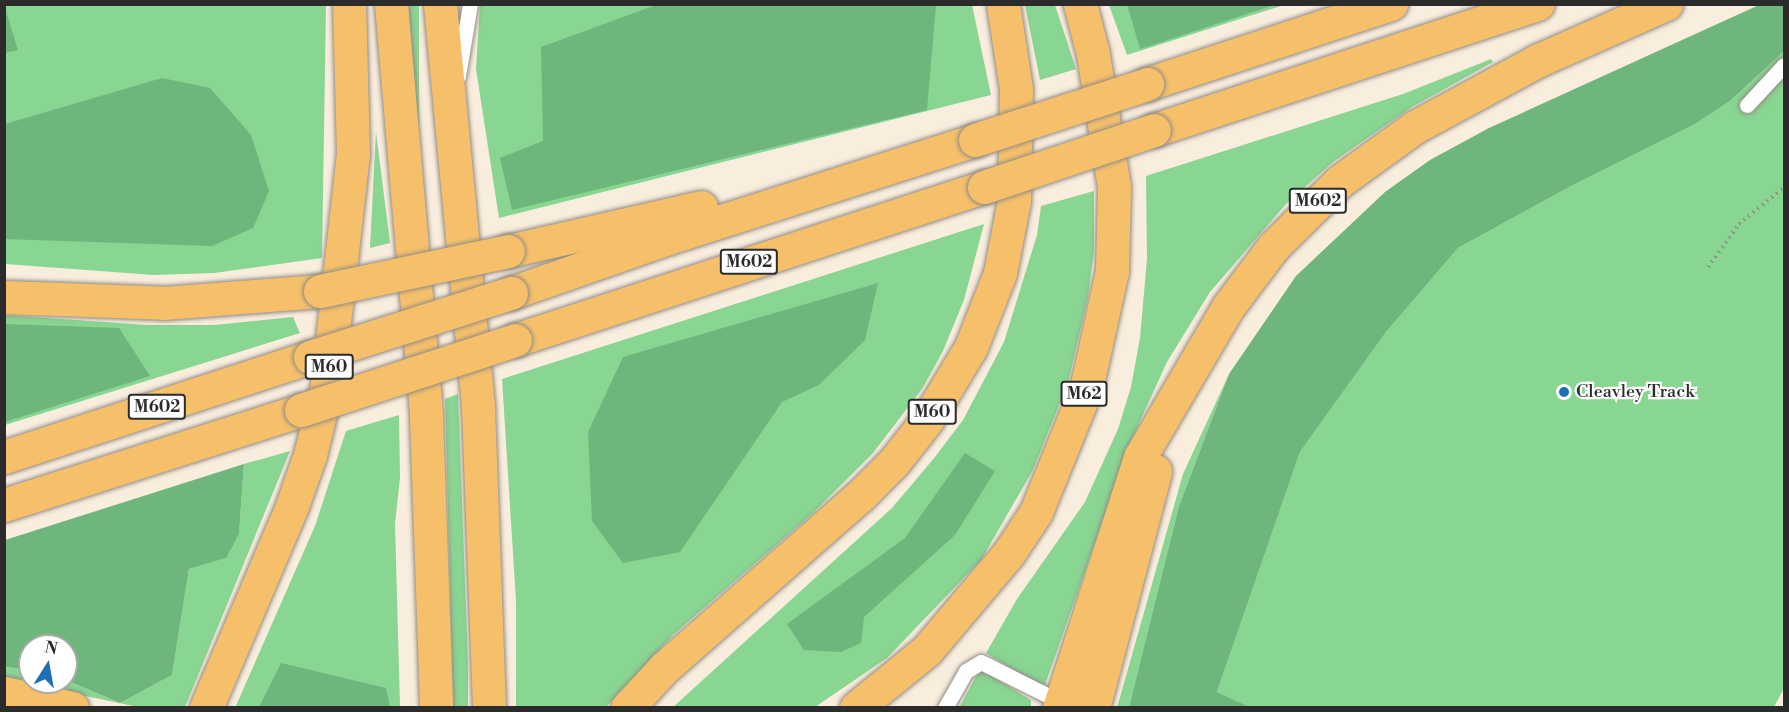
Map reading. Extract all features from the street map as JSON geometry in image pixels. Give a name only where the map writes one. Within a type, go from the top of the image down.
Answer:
[{"type":"highway","name":"M60","points":[[206,708],[292,506],[310,455],[327,385],[353,155],[349,4]]},
{"type":"highway","points":[[391,4],[426,416],[436,708]]},
{"type":"highway","points":[[440,4],[478,407],[489,708]]},
{"type":"highway","name":"M60","points":[[627,708],[664,668],[862,494],[894,462],[927,420],[971,347],[1000,273],[1014,200],[1016,89],[1003,4]]},
{"type":"highway","name":"M62","points":[[871,703],[927,650],[1009,553],[1036,512],[1086,389],[1112,272],[1114,195],[1093,54],[1080,4]]},
{"type":"highway","name":"M602","points":[[4,457],[1391,4]]},
{"type":"highway","name":"M602","points":[[4,505],[302,410],[1538,4]]},
{"type":"highway","name":"M602","points":[[1160,427],[1206,343],[1248,279],[1299,218],[1340,181],[1415,127],[1456,104],[1539,60],[1666,4]]},
{"type":"highway","name":"M602","points":[[4,297],[164,303],[320,291],[911,160]]},
{"type":"highway","points":[[1060,705],[1140,457],[1160,427]]},
{"type":"highway","points":[[1093,708],[1159,458],[1160,427]]},
{"type":"highway","points":[[4,693],[72,708]]},
{"type":"lane","points":[[452,113],[470,4]]},
{"type":"lane","points":[[1748,105],[1785,65]]},
{"type":"lane","points":[[945,708],[966,671],[981,662],[1060,705]]},
{"type":"path","points":[[1708,267],[1738,224],[1785,187]]},
{"type":"green space","points":[[1127,4],[1274,4],[1274,5],[1140,49]]},
{"type":"green space","points":[[4,5],[326,5],[322,258],[214,273],[154,275],[5,264]]},
{"type":"green space","points":[[4,5],[18,50],[5,53],[4,53]]},
{"type":"green space","points":[[409,5],[419,5],[419,234],[409,234]]},
{"type":"green space","points":[[480,5],[972,5],[991,95],[499,218],[476,69]]},
{"type":"green space","points":[[656,5],[936,5],[927,110],[512,210],[500,158],[543,141],[541,47]]},
{"type":"green space","points":[[1025,5],[1055,5],[1076,69],[1040,80]]},
{"type":"green space","points":[[1109,5],[1284,5],[1127,55]]},
{"type":"green space","points":[[1759,5],[1784,5],[1784,51],[1730,101],[1695,124],[1573,185],[1458,248],[1386,332],[1300,452],[1217,692],[1249,707],[1129,707],[1179,506],[1229,374],[1296,276],[1385,192],[1430,160],[1489,128]]},
{"type":"green space","name":"Cleavley Track","points":[[1784,51],[1784,688],[1774,707],[1249,708],[1217,692],[1300,452],[1386,332],[1458,248],[1573,185],[1695,124],[1730,101]]},
{"type":"green space","points":[[1491,59],[1493,62],[1412,107],[1333,162],[1286,204],[1210,292],[1167,362],[1130,443],[1045,685],[1037,685],[986,653],[1017,599],[1085,502],[1118,429],[1131,387],[1140,338],[1147,259],[1146,176],[1403,94]]},
{"type":"green space","points":[[162,78],[210,88],[251,135],[269,191],[253,228],[212,246],[5,239],[5,124]]},
{"type":"green space","points":[[376,132],[390,243],[370,248]]},
{"type":"green space","points":[[1094,191],[1094,251],[1088,297],[1068,383],[1033,470],[981,560],[887,658],[815,707],[672,708],[892,508],[935,457],[963,420],[1004,342],[1037,235],[1041,206]]},
{"type":"green space","points":[[984,224],[964,300],[943,351],[922,389],[873,453],[812,514],[673,635],[606,707],[516,707],[516,601],[502,379]]},
{"type":"green space","points":[[878,283],[865,340],[819,385],[782,402],[680,552],[623,563],[592,521],[588,432],[623,357]]},
{"type":"green space","points":[[5,315],[147,325],[214,325],[293,317],[300,333],[5,425]]},
{"type":"green space","points":[[5,324],[119,328],[150,376],[5,422]]},
{"type":"green space","points":[[1229,374],[1179,506],[1129,707],[1117,708],[1183,474]]},
{"type":"green space","points":[[458,394],[468,708],[453,707],[445,399]]},
{"type":"green space","points":[[399,415],[400,478],[395,524],[400,707],[235,708],[315,526],[346,431]]},
{"type":"green space","points":[[290,451],[185,707],[138,707],[76,694],[78,685],[120,703],[172,675],[189,569],[225,558],[239,534],[244,464]]},
{"type":"green space","points":[[965,453],[995,471],[955,535],[864,617],[861,643],[841,652],[804,650],[787,624],[905,538]]},
{"type":"green space","points":[[244,464],[239,534],[226,558],[189,569],[172,675],[120,703],[78,685],[78,634],[18,634],[18,669],[5,667],[5,540]]},
{"type":"green space","points":[[281,663],[386,688],[390,707],[259,707]]},
{"type":"green space","points":[[4,667],[18,669],[18,682],[5,679]]},
{"type":"green space","points":[[980,669],[1031,700],[1031,707],[959,708]]},
{"type":"place","name":"Cleavley Track","points":[[1564,392]]}]
